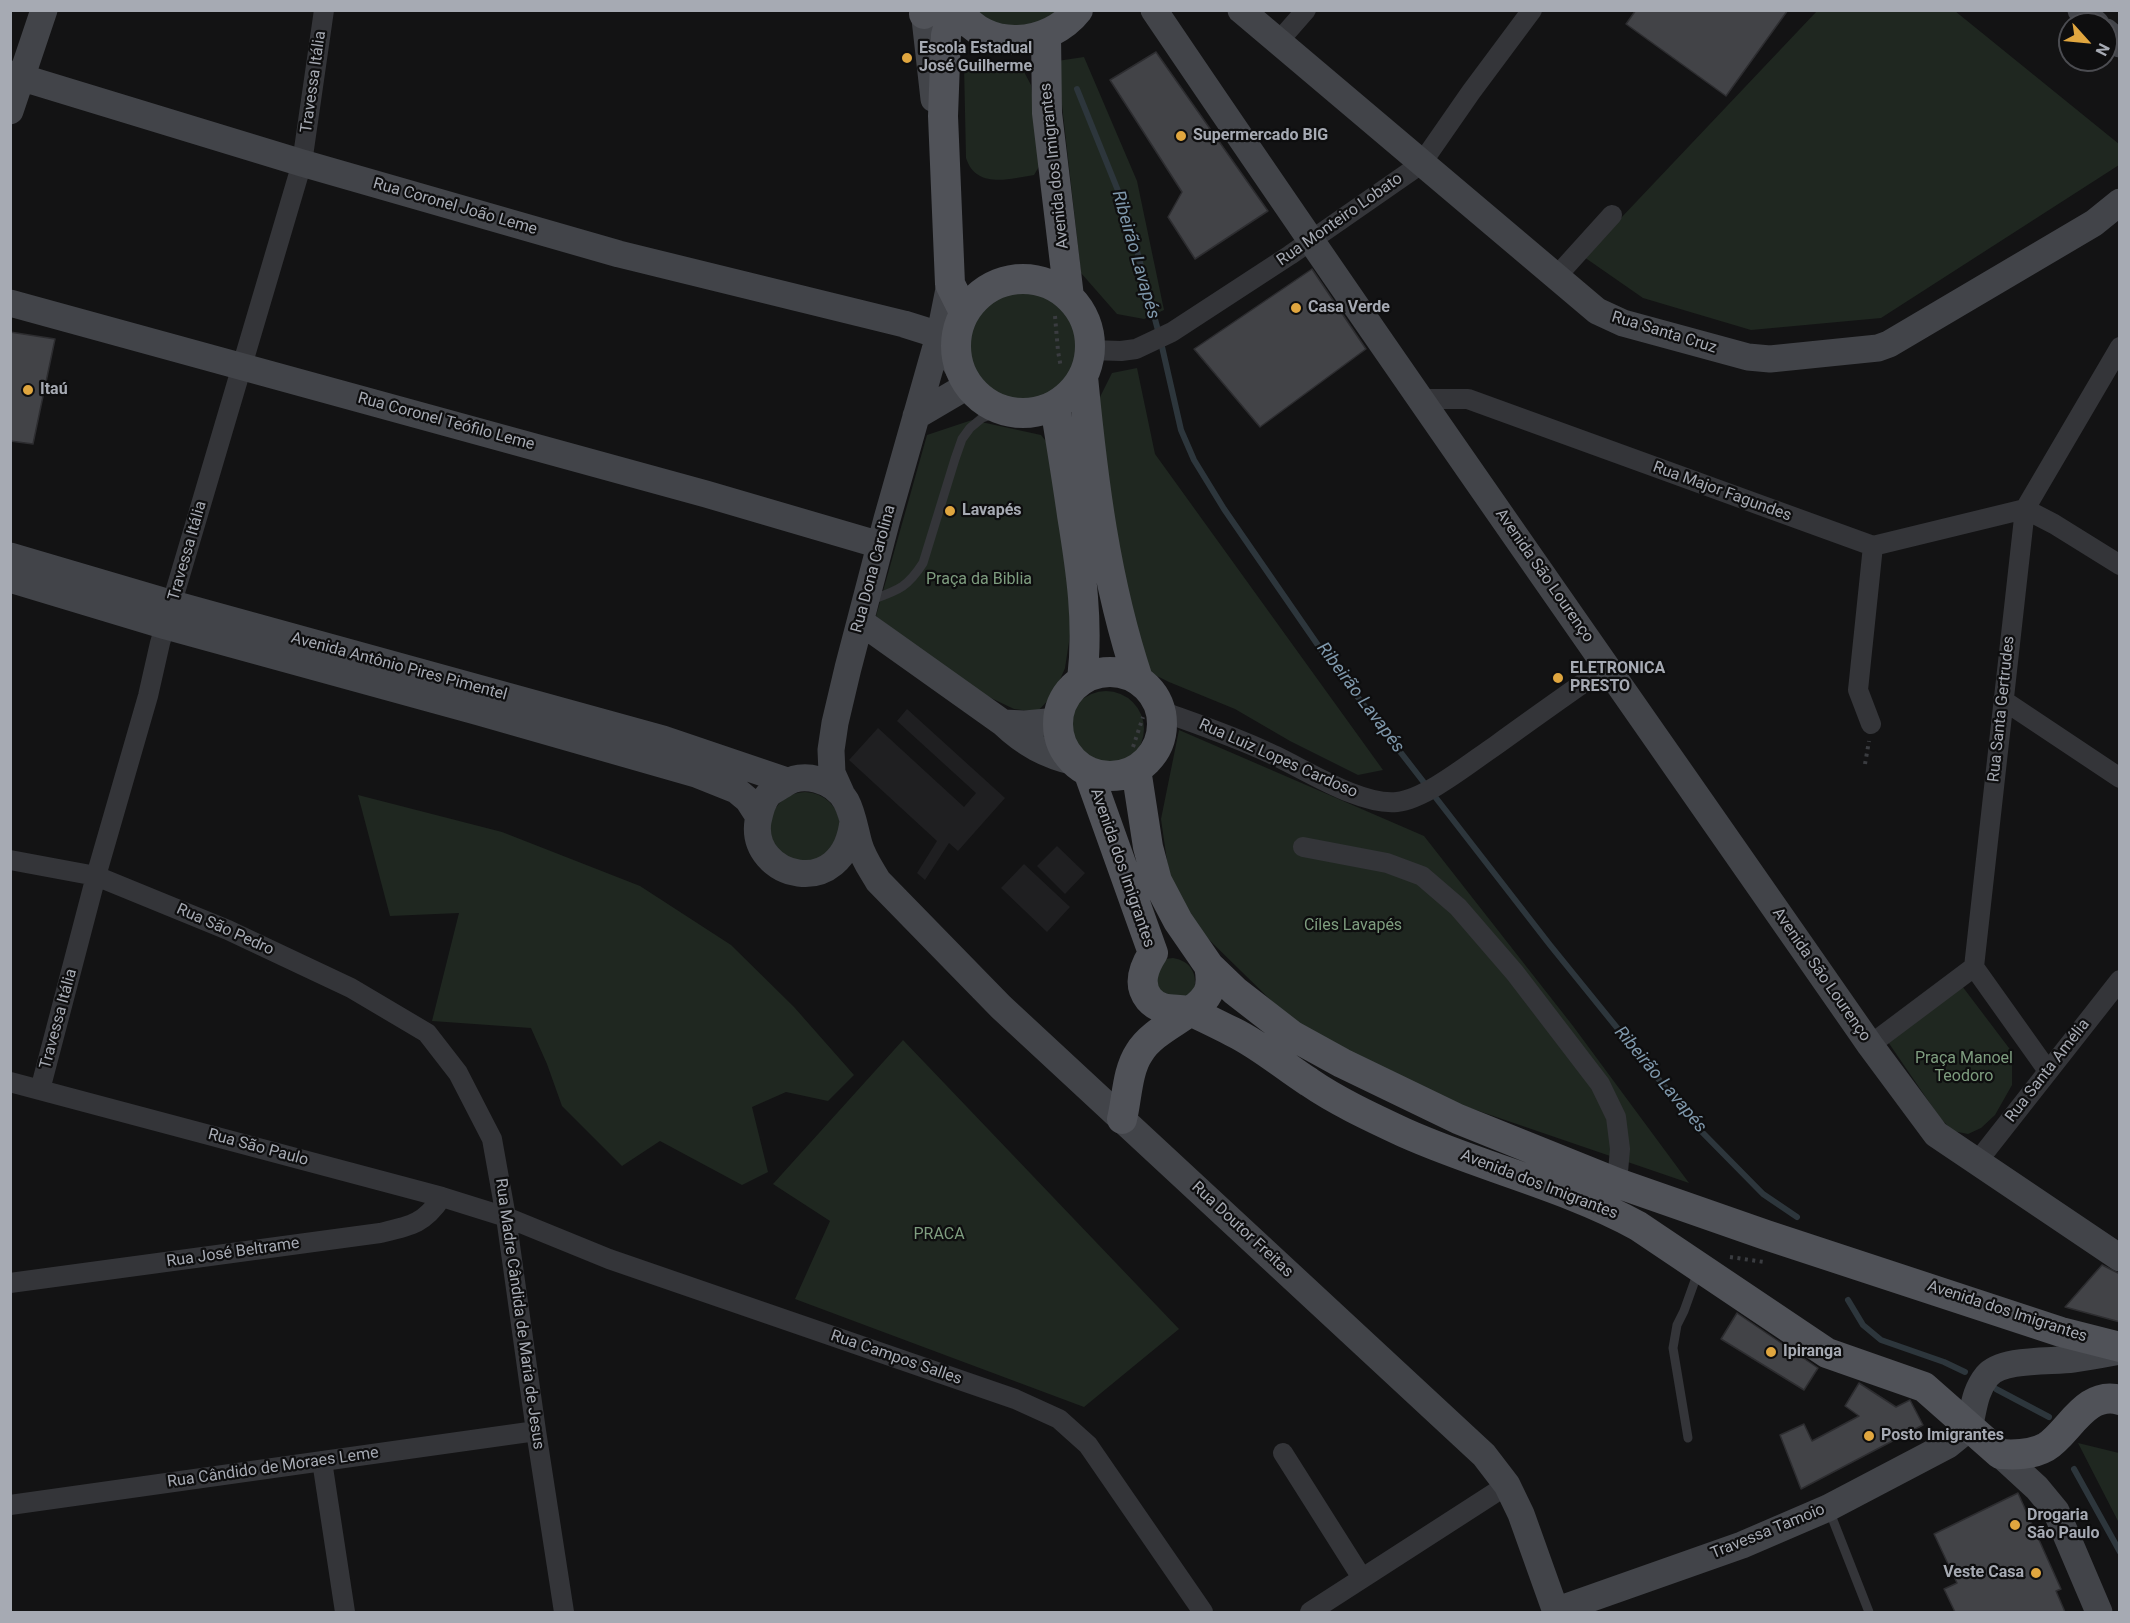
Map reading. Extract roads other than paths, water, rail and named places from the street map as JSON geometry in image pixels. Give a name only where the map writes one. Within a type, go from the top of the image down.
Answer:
[{"type":"main road","points":[[959,10],[963,17],[981,32],[1002,39],[1026,40],[1046,35],[1063,26],[1078,10]]},
{"type":"main road","points":[[931,11],[946,35],[943,116],[951,324],[963,378],[981,400],[1002,411],[1017,414],[1036,413],[1074,383]]},
{"type":"main road","name":"Avenida dos Imigrantes","points":[[1046,35],[1047,113],[1060,291],[1079,308],[1090,336],[1074,383],[1065,460],[1084,597],[1085,653],[1082,680]]},
{"type":"main road","points":[[951,324],[988,288],[1004,281],[1039,280],[1060,291]]},
{"type":"main road","name":"Avenida dos Imigrantes","points":[[1074,383],[1115,600],[1138,679],[1149,688],[1156,699],[1152,710]]},
{"type":"main road","points":[[1058,721],[1066,698],[1082,680],[1095,674],[1108,672],[1125,673],[1138,679]]},
{"type":"main road","points":[[1133,770],[1149,759],[1158,745],[1162,728],[1152,710]]},
{"type":"main road","name":"Avenida dos Imigrantes","points":[[1058,721],[1059,736],[1065,750],[1081,767],[1153,953],[1144,967],[1143,983],[1149,998],[1159,1006],[1173,1011],[1189,1011],[1235,1033],[1311,1084],[1345,1104],[1406,1134],[1608,1209],[1638,1226],[1827,1353],[1923,1387],[2000,1454]]},
{"type":"main road","name":"Avenida dos Imigrantes","points":[[1081,767],[1104,776],[1120,775],[1133,770],[1157,881],[1178,921],[1203,958],[1235,991],[1293,1036],[1341,1064],[1458,1119],[1617,1183],[1766,1235],[2061,1332],[2120,1349]]},
{"type":"main road","points":[[1122,1119],[1131,1068],[1138,1053],[1149,1039],[1200,1003],[1208,992],[1211,979],[1203,958],[1183,944],[1167,945],[1153,953]]},
{"type":"main road","points":[[2000,1454],[2014,1455],[2032,1452],[2047,1446],[2080,1412],[2102,1401],[2120,1400]]},
{"type":"street","points":[[10,111],[16,75],[44,10]]},
{"type":"street","name":"Travessa Itália","points":[[40,1090],[96,876],[169,615],[302,163],[324,10]]},
{"type":"street","name":"Avenida São Lourenço","points":[[1154,10],[1309,241],[1870,1045],[1936,1134],[2120,1257]]},
{"type":"street","name":"Rua Santa Cruz","points":[[1241,10],[1597,311],[1610,318],[1748,357],[1770,358],[1889,345],[2094,223],[2120,202]]},
{"type":"street","points":[[1278,42],[1306,10]]},
{"type":"street","name":"Rua Monteiro Lobato","points":[[1074,383],[1121,351],[1136,349],[1172,332],[1421,164],[1532,10]]},
{"type":"street","name":"Rua Coronel João Leme","points":[[16,75],[302,163],[619,254],[904,324],[951,324]]},
{"type":"street","points":[[1556,278],[1612,215]]},
{"type":"street","name":"Rua Coronel Teófilo Leme","points":[[10,303],[549,450],[880,545]]},
{"type":"street","name":"Rua Dona Carolina","points":[[841,793],[832,773],[831,750],[835,723],[880,545],[916,416],[951,324]]},
{"type":"street","name":"Rua Santa Gertrudes","points":[[1974,967],[2025,509],[2120,347]]},
{"type":"street","points":[[916,416],[963,378]]},
{"type":"street","name":"Rua Major Fagundes","points":[[1421,399],[1468,399],[1874,546]]},
{"type":"street","points":[[1871,724],[1858,690],[1874,546],[2025,509],[2120,565]]},
{"type":"street","name":"Avenida Antônio Pires Pimentel","points":[[10,556],[169,615],[502,718],[696,774],[736,790],[748,800],[759,817]]},
{"type":"street","name":"Avenida Antônio Pires Pimentel","points":[[10,579],[169,615],[663,739],[795,779],[812,778],[828,783],[841,793]]},
{"type":"street","points":[[863,612],[1004,723],[1019,738],[1041,752],[1081,767]]},
{"type":"street","name":"Rua Luiz Lopes Cardoso","points":[[1152,710],[1209,728],[1269,753],[1324,782],[1373,800],[1397,802],[1407,800],[1440,784],[1606,667]]},
{"type":"street","points":[[2003,700],[2120,778]]},
{"type":"street","points":[[1004,723],[1058,721]]},
{"type":"street","name":"Rua Dona Carolina","points":[[795,779],[816,762],[835,723]]},
{"type":"street","points":[[795,779],[768,796],[760,810],[757,829],[761,845],[775,863],[789,871],[808,874],[824,870],[844,853],[851,838],[853,821],[847,802],[841,793]]},
{"type":"street","name":"Rua Doutor Freitas","points":[[853,821],[859,846],[878,881],[1001,1007],[1484,1455],[1507,1485],[1521,1514],[1556,1612]]},
{"type":"street","points":[[1303,847],[1388,863],[1422,876],[1458,907],[1515,973],[1600,1084],[1616,1117],[1620,1149],[1617,1183]]},
{"type":"street","name":"Rua São Pedro","points":[[10,860],[96,876],[228,930],[351,988],[427,1033]]},
{"type":"street","name":"Rua Doutor Freitas","points":[[824,870],[844,868],[858,870],[878,881]]},
{"type":"street","points":[[1870,1045],[1974,967],[2048,1071]]},
{"type":"street","name":"Rua Santa Amélia","points":[[1977,1162],[2120,980]]},
{"type":"street","name":"Rua Madre Cândida de Maria de Jesus","points":[[427,1033],[458,1073],[492,1138],[506,1217],[564,1612]]},
{"type":"street","name":"Rua São Paulo","points":[[10,1082],[442,1197],[506,1217]]},
{"type":"street","name":"Rua José Beltrame","points":[[10,1283],[390,1231],[410,1227],[432,1212],[442,1197]]},
{"type":"street","name":"Rua Campos Salles","points":[[506,1217],[609,1258],[1015,1399],[1059,1419],[1088,1445],[1203,1612]]},
{"type":"street","points":[[1969,1428],[1975,1395],[1989,1374],[1997,1369],[2016,1363],[2072,1359],[2120,1349]]},
{"type":"street","name":"Travessa Tamoio","points":[[1556,1612],[1742,1545],[1828,1508],[1948,1444],[1969,1428]]},
{"type":"street","name":"Rua Cândido de Moraes Leme","points":[[10,1505],[536,1431]]},
{"type":"street","points":[[1283,1452],[1362,1578]]},
{"type":"street","points":[[2000,1454],[2037,1488],[2056,1511],[2099,1612]]},
{"type":"street","points":[[322,1461],[345,1612]]},
{"type":"street","points":[[1310,1612],[1507,1485]]},
{"type":"lane","points":[[863,612],[900,589],[914,577],[923,563],[962,439],[982,418],[1002,411]]},
{"type":"lane","points":[[1688,1438],[1673,1348],[1677,1325],[1700,1267]]},
{"type":"lane","points":[[1828,1508],[1869,1612]]},
{"type":"waterway","name":"Ribeirão Lavapés","points":[[1077,89],[1127,213],[1160,338],[1181,430],[1194,460],[1224,509],[1322,651],[1550,945],[1699,1129],[1763,1194],[1797,1217]]},
{"type":"waterway","name":"Ribeirão Lavapés","points":[[1848,1300],[1863,1325],[1881,1340],[1944,1362],[1965,1372]]},
{"type":"waterway","name":"Ribeirão Lavapés","points":[[1996,1389],[2049,1417]]},
{"type":"waterway","name":"Ribeirão Lavapés","points":[[2074,1469],[2120,1552]]},
{"type":"place","name":"Escola Estadual José Guilherme","points":[[907,58]]},
{"type":"place","name":"Supermercado BIG","points":[[1181,136]]},
{"type":"place","name":"Casa Verde","points":[[1296,308]]},
{"type":"place","name":"Itaú","points":[[28,390]]},
{"type":"place","name":"Lavapés","points":[[950,511]]},
{"type":"place","name":"ELETRONICA PRESTO","points":[[1558,678]]},
{"type":"place","name":"Ipiranga","points":[[1771,1352]]},
{"type":"place","name":"Posto Imigrantes","points":[[1869,1436]]},
{"type":"place","name":"Drogaria São Paulo","points":[[2015,1525]]},
{"type":"place","name":"Veste Casa","points":[[2036,1573]]},
{"type":"park label","name":"Praça da Biblia","points":[[979,580]]},
{"type":"park label","name":"Cíles Lavapés","points":[[1353,926]]},
{"type":"park label","name":"Praça Manoel Teodoro","points":[[1964,1068]]},
{"type":"park label","name":"PRACA","points":[[939,1235]]}]
